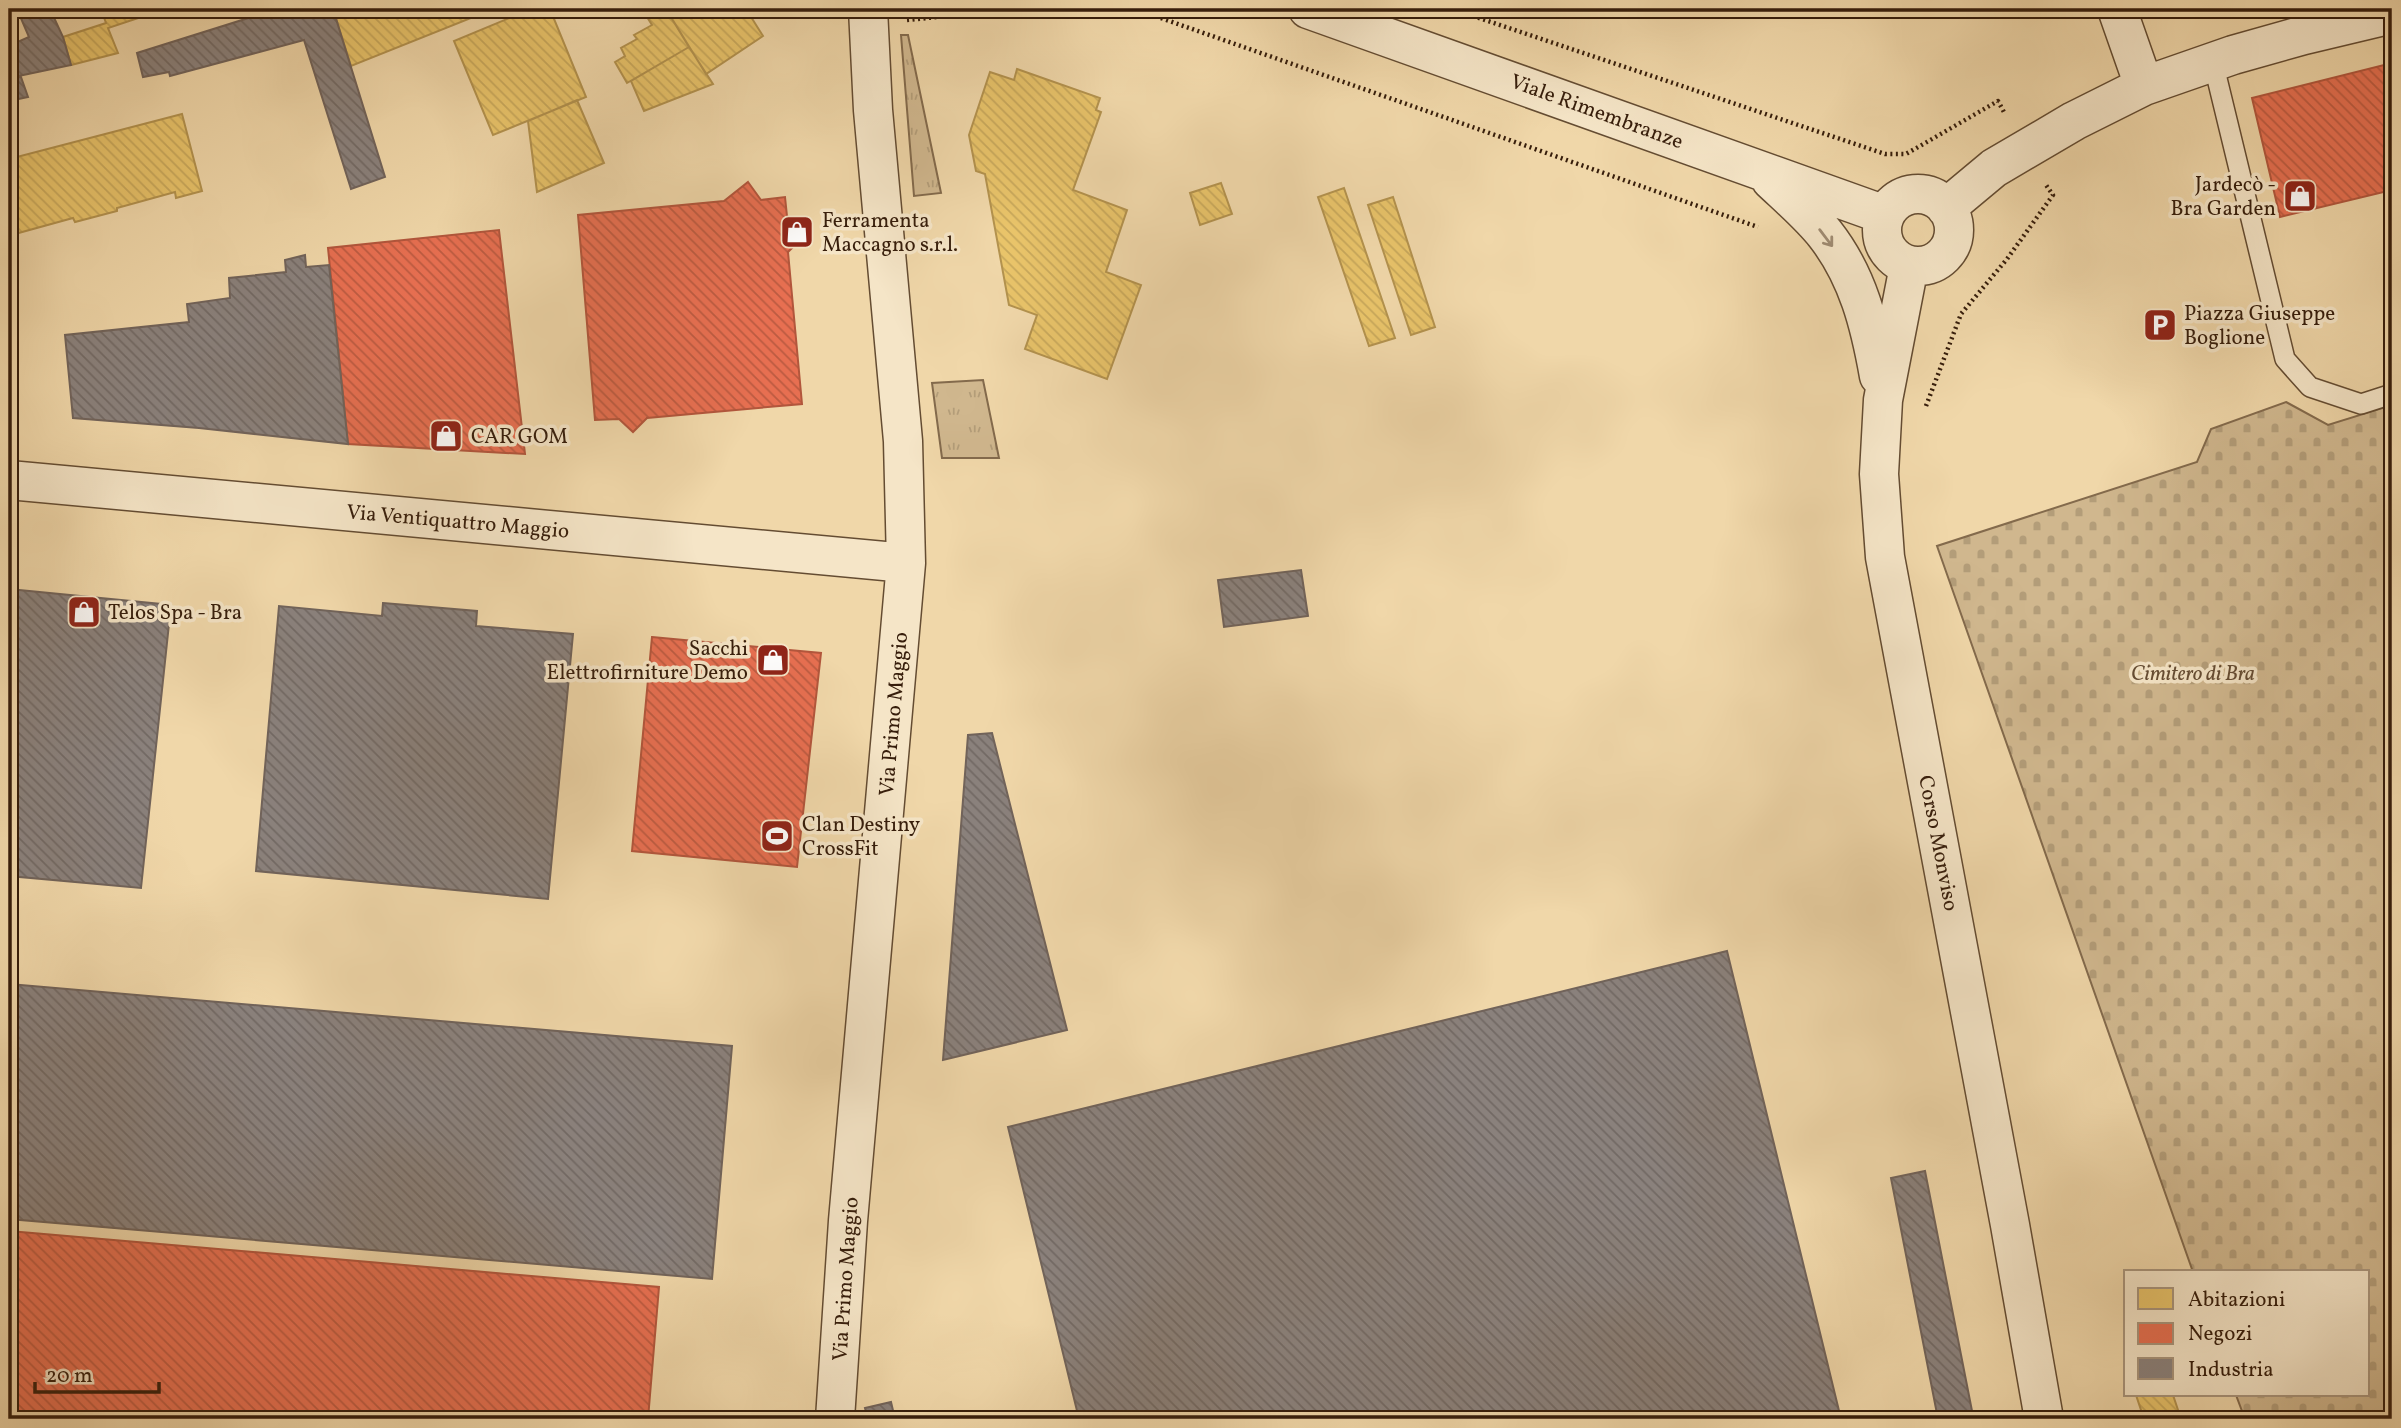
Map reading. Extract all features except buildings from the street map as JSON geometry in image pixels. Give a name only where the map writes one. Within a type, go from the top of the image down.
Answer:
[{"type":"street","name":"Viale Rimembranze","points":[[1308,9],[1885,215]]},
{"type":"street","points":[[2117,9],[2144,86]]},
{"type":"street","name":"Via Primo Maggio","points":[[835,1419],[848,1221],[906,562],[903,441],[873,110],[868,12]]},
{"type":"street","points":[[1946,208],[1994,168],[2074,121],[2144,86],[2304,35],[2392,14]]},
{"type":"street","points":[[1762,171],[1825,234],[1852,275],[1870,325],[1883,400]]},
{"type":"street","points":[[1914,194],[1927,195],[1946,208],[1952,218],[1953,240],[1941,258],[1931,264],[1909,265],[1897,260],[1883,240],[1885,215],[1892,205],[1902,197],[1914,194]]},
{"type":"street","name":"Corso Monviso","points":[[1909,265],[1883,400],[1880,474],[1885,557],[2008,1212],[2044,1419]]},
{"type":"street","name":"Via Ventiquattro Maggio","points":[[9,480],[906,562]]},
{"type":"lane","points":[[2213,62],[2284,359],[2311,387],[2361,404],[2392,394]]},
{"type":"path","points":[[868,12],[906,20],[992,9]]},
{"type":"path","points":[[1135,9],[1757,225],[1766,232]]},
{"type":"green space","points":[[901,35],[908,35],[941,193],[914,196]]},
{"type":"green space","points":[[983,380],[999,458],[942,458],[932,383]]},
{"type":"green space","name":"Cimitero di Bra","points":[[2286,402],[2328,425],[2392,405],[2392,1419],[2245,1419],[2236,1396],[2370,1396],[2370,1270],[2192,1270],[1937,546],[2197,462],[2211,429]]},
{"type":"place","name":"Jardecò - Bra Garden","points":[[2300,196]]},
{"type":"place","name":"Ferramenta Maccagno s.r.l.","points":[[797,232]]},
{"type":"place","name":"Piazza Giuseppe Boglione","points":[[2160,325]]},
{"type":"place","name":"CAR GOM","points":[[446,436]]},
{"type":"place","name":"Telos Spa - Bra","points":[[84,612]]},
{"type":"place","name":"Sacchi Elettrofirniture Demo","points":[[773,660]]},
{"type":"place","name":"Clan Destiny CrossFit","points":[[777,836]]}]
